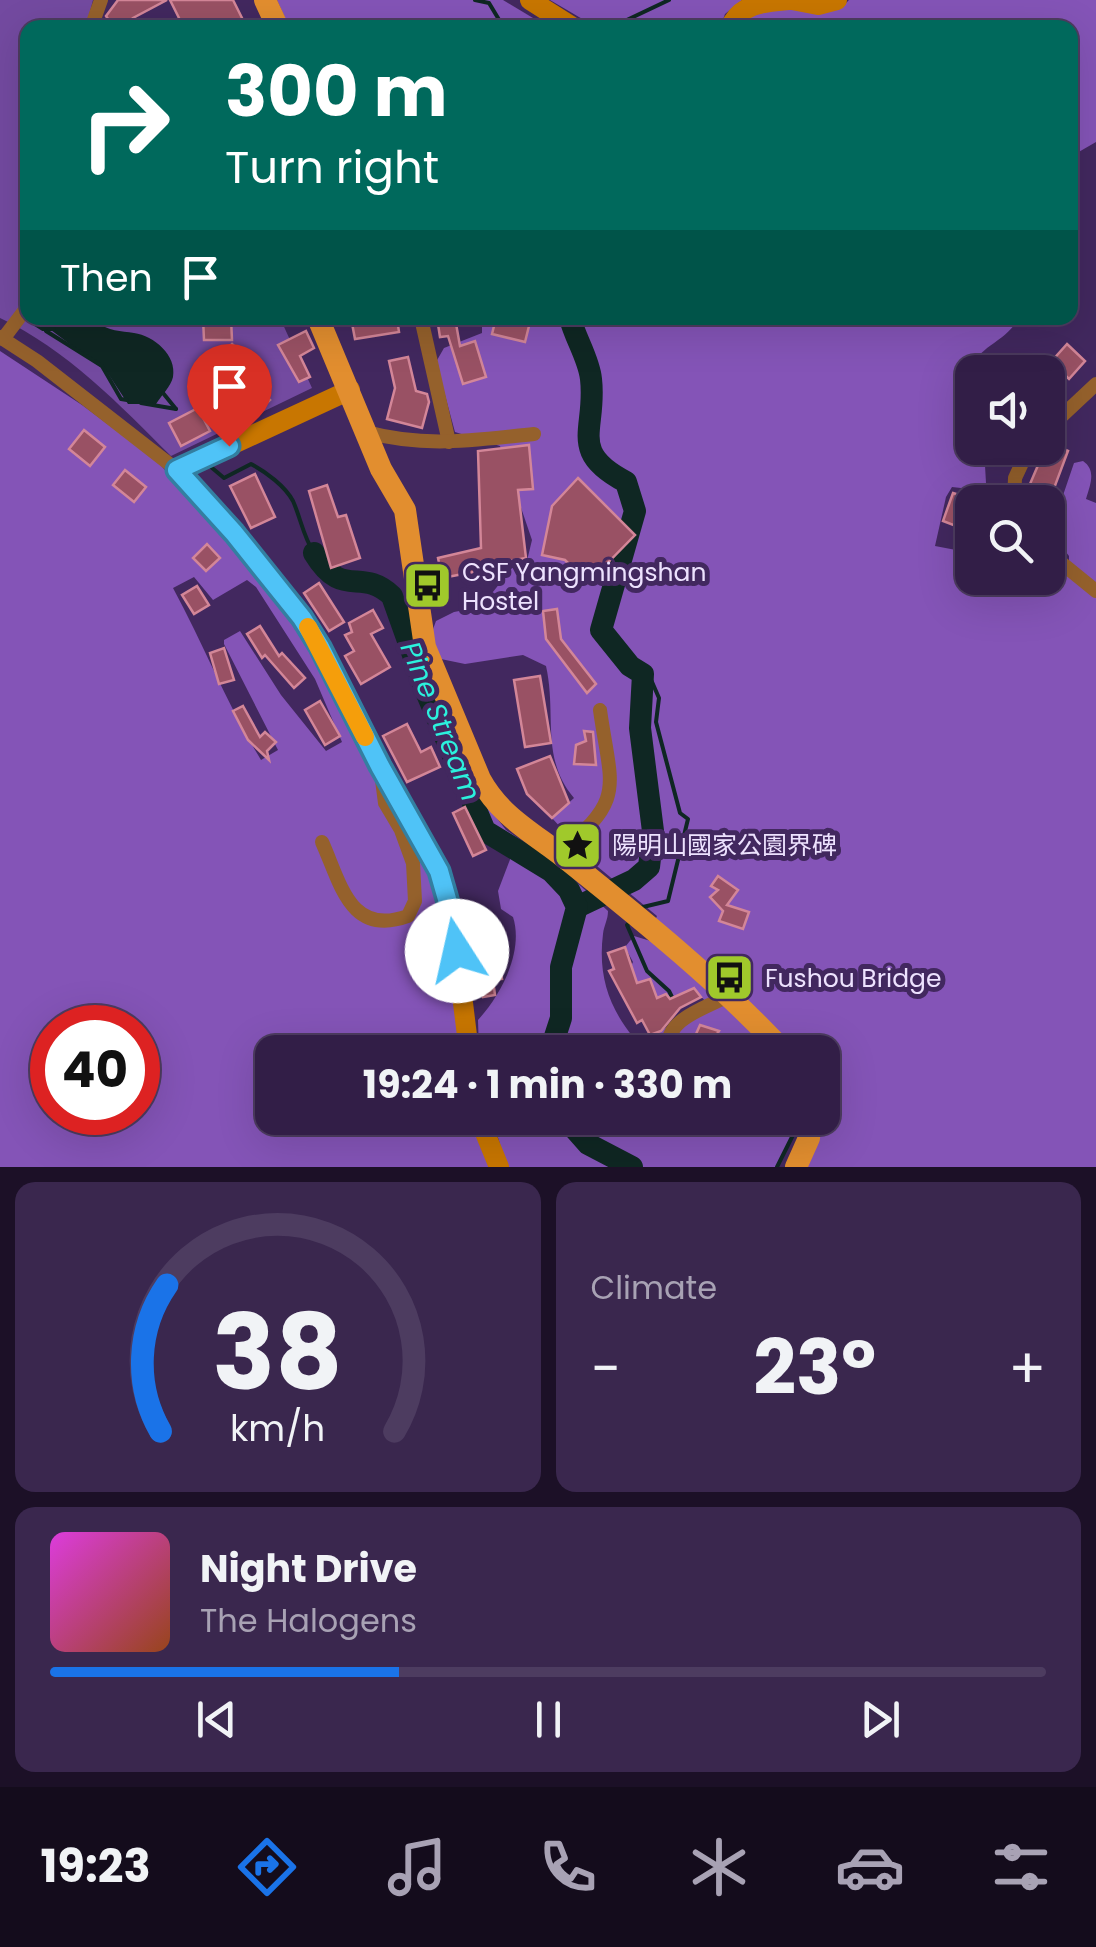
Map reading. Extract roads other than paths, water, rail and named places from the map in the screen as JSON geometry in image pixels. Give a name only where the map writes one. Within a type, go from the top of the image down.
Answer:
[{"type":"main road","points":[[321,325],[381,469],[405,510],[425,647],[491,800],[728,996],[767,1035]]},
{"type":"main road","points":[[796,1167],[809,1135]]},
{"type":"street","points":[[733,20],[751,6],[790,0],[818,5],[837,0]]},
{"type":"street","points":[[533,1],[562,20]]},
{"type":"street","points":[[20,317],[2,338],[37,360],[177,470],[302,618],[439,871],[453,920],[467,1035]]},
{"type":"street","points":[[422,325],[449,442]]},
{"type":"street","points":[[1065,412],[1096,384]]},
{"type":"street","points":[[177,470],[350,390]]},
{"type":"street","points":[[366,432],[392,439],[449,442],[534,434]]},
{"type":"street","points":[[1065,566],[1096,591]]},
{"type":"street","points":[[563,857],[592,827],[608,800],[612,779],[600,710]]},
{"type":"street","points":[[322,842],[352,907],[368,920],[395,921],[408,916],[414,902],[413,863],[401,830],[385,803],[380,766]]},
{"type":"street","points":[[668,1035],[671,1028],[728,996]]},
{"type":"street","points":[[487,1135],[499,1167]]},
{"type":"waterway","points":[[475,0],[489,3],[499,20]]},
{"type":"waterway","points":[[627,20],[669,0]]},
{"type":"waterway","name":"Pine Stream","points":[[37,325],[54,329]]},
{"type":"waterway","points":[[573,325],[591,379],[591,449],[596,460],[626,482],[635,511],[601,630],[630,666],[643,674],[640,728],[653,831],[649,867],[634,880],[577,907]]},
{"type":"waterway","name":"Pine Stream","points":[[46,331],[102,366],[121,399],[127,400]]},
{"type":"waterway","name":"Pine Stream","points":[[163,393],[176,409]]},
{"type":"waterway","name":"Pine Stream","points":[[141,403],[176,409]]},
{"type":"waterway","name":"Pine Stream","points":[[211,467],[224,478],[251,464],[275,480],[293,501],[314,553]]},
{"type":"waterway","name":"Pine Stream","points":[[314,553],[334,576],[370,583],[392,596],[427,694],[485,831],[551,871],[569,890],[577,907],[561,967],[561,1018],[556,1035]]},
{"type":"waterway","points":[[643,674],[649,675],[659,698],[656,722],[680,813],[688,819],[668,901],[643,907]]},
{"type":"waterway","points":[[630,922],[627,925],[647,971],[674,1001]]},
{"type":"waterway","name":"Pine Stream","points":[[580,1135],[588,1144],[632,1167]]},
{"type":"waterway","points":[[777,1167],[793,1135]]},
{"type":"place","name":"CSF Yangmingshan Hostel","points":[[427,586]]},
{"type":"place","name":"陽明山國家公園界碑","points":[[577,845]]},
{"type":"place","name":"Fushou Bridge","points":[[730,978]]}]
